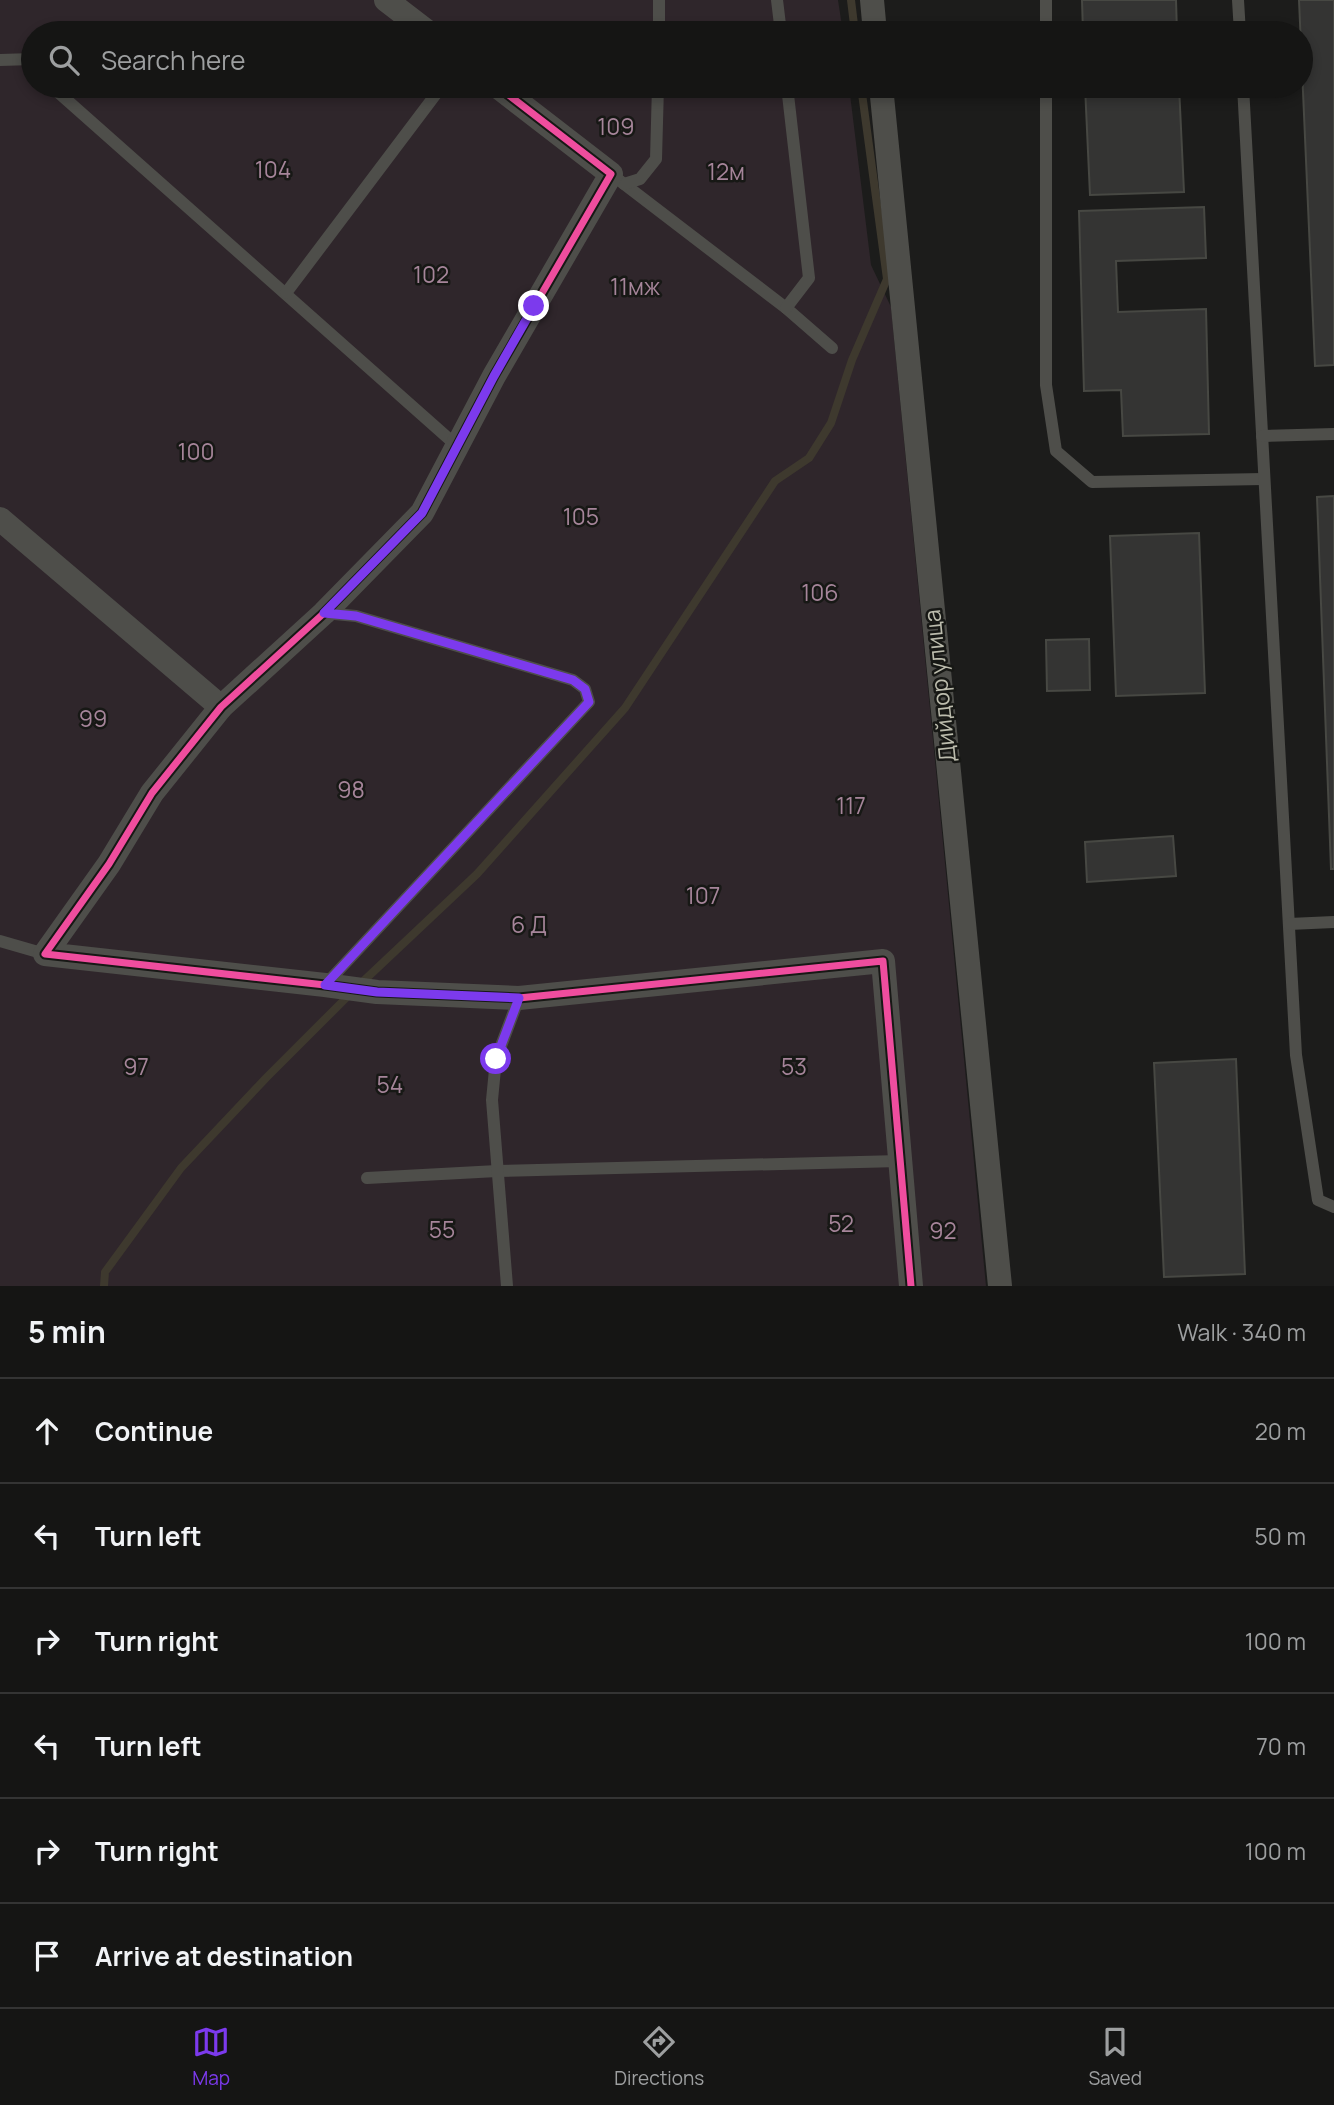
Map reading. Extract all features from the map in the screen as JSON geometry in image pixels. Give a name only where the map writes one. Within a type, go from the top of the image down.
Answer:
[{"type":"street","points":[[386,0],[413,21]]},
{"type":"street","points":[[872,0],[874,21]]},
{"type":"street","points":[[513,98],[618,179],[494,376],[422,513],[324,613],[221,708],[152,793],[109,864],[45,954],[377,992],[519,998],[883,961],[911,1286]]},
{"type":"street","name":"Дийдор улица","points":[[882,98],[1000,1286]]},
{"type":"street","points":[[0,519],[221,708]]},
{"type":"lane","points":[[659,0],[659,21]]},
{"type":"lane","points":[[778,0],[780,21]]},
{"type":"lane","points":[[1046,0],[1046,21]]},
{"type":"lane","points":[[1238,0],[1239,21]]},
{"type":"lane","points":[[0,60],[21,59]]},
{"type":"lane","points":[[65,98],[457,446]]},
{"type":"lane","points":[[286,293],[433,98]]},
{"type":"lane","points":[[618,179],[640,179],[656,159],[658,98]]},
{"type":"lane","points":[[786,309],[809,278],[788,98]]},
{"type":"lane","points":[[1046,98],[1046,386],[1056,451],[1092,482],[1264,478]]},
{"type":"lane","points":[[1244,98],[1296,1055],[1318,1200],[1334,1207]]},
{"type":"lane","points":[[618,179],[832,348]]},
{"type":"lane","points":[[1262,436],[1334,434]]},
{"type":"lane","points":[[324,613],[356,616],[573,680],[585,689],[589,702],[325,985]]},
{"type":"lane","points":[[1289,924],[1334,922]]},
{"type":"lane","points":[[0,942],[45,954]]},
{"type":"lane","points":[[507,1286],[492,1100],[496,1059],[519,998]]},
{"type":"lane","points":[[367,1178],[497,1171],[899,1161]]},
{"type":"green space","points":[[0,0],[838,0],[841,21],[21,21],[21,98],[850,98],[871,265],[891,307],[986,1286],[0,1286]]},
{"type":"building","points":[[1082,0],[1176,0],[1177,21],[1083,21]]},
{"type":"building","points":[[1299,0],[1334,0],[1334,365],[1315,366],[1303,98],[1313,98],[1313,21],[1300,21]]},
{"type":"building","points":[[1086,98],[1180,98],[1184,192],[1090,195]]},
{"type":"building","points":[[1204,207],[1206,258],[1116,261],[1118,312],[1206,309],[1209,434],[1123,436],[1121,390],[1084,391],[1079,211]]},
{"type":"building","points":[[1334,496],[1334,869],[1331,869],[1317,497]]},
{"type":"building","points":[[1199,533],[1205,693],[1116,696],[1110,536]]},
{"type":"building","points":[[1089,639],[1090,690],[1047,691],[1046,640]]},
{"type":"building","points":[[1173,836],[1176,876],[1087,882],[1085,842]]},
{"type":"building","points":[[1236,1059],[1245,1274],[1164,1277],[1154,1063]]},
{"type":"waterway","points":[[851,0],[854,21]]},
{"type":"waterway","points":[[104,1286],[105,1272],[181,1168],[355,989],[477,874],[625,708],[775,481],[809,458],[831,423],[852,360],[887,279],[863,98]]},
{"type":"cycle path","points":[[513,98],[611,174],[494,376],[422,513],[324,613],[221,707],[152,793],[109,864],[45,954],[377,992],[519,998],[883,961],[911,1286]]},
{"type":"route","points":[[496,1059],[519,998],[377,992],[325,985],[589,702],[585,689],[573,680],[356,616],[324,613],[422,513],[534,306]]},
{"type":"park label","name":"109","points":[[616,127]]},
{"type":"park label","name":"104","points":[[273,170]]},
{"type":"park label","name":"12м","points":[[726,172]]},
{"type":"park label","name":"102","points":[[431,275]]},
{"type":"park label","name":"11мж","points":[[635,287]]},
{"type":"park label","name":"100","points":[[196,452]]},
{"type":"park label","name":"105","points":[[581,517]]},
{"type":"park label","name":"106","points":[[820,593]]},
{"type":"park label","name":"99","points":[[93,719]]},
{"type":"park label","name":"98","points":[[351,790]]},
{"type":"park label","name":"117","points":[[851,806]]},
{"type":"park label","name":"107","points":[[703,896]]},
{"type":"park label","name":"6 Д","points":[[529,925]]},
{"type":"park label","name":"97","points":[[136,1067]]},
{"type":"park label","name":"53","points":[[794,1067]]},
{"type":"park label","name":"54","points":[[390,1085]]},
{"type":"park label","name":"52","points":[[841,1224]]},
{"type":"park label","name":"55","points":[[442,1230]]},
{"type":"park label","name":"92","points":[[943,1231]]}]
